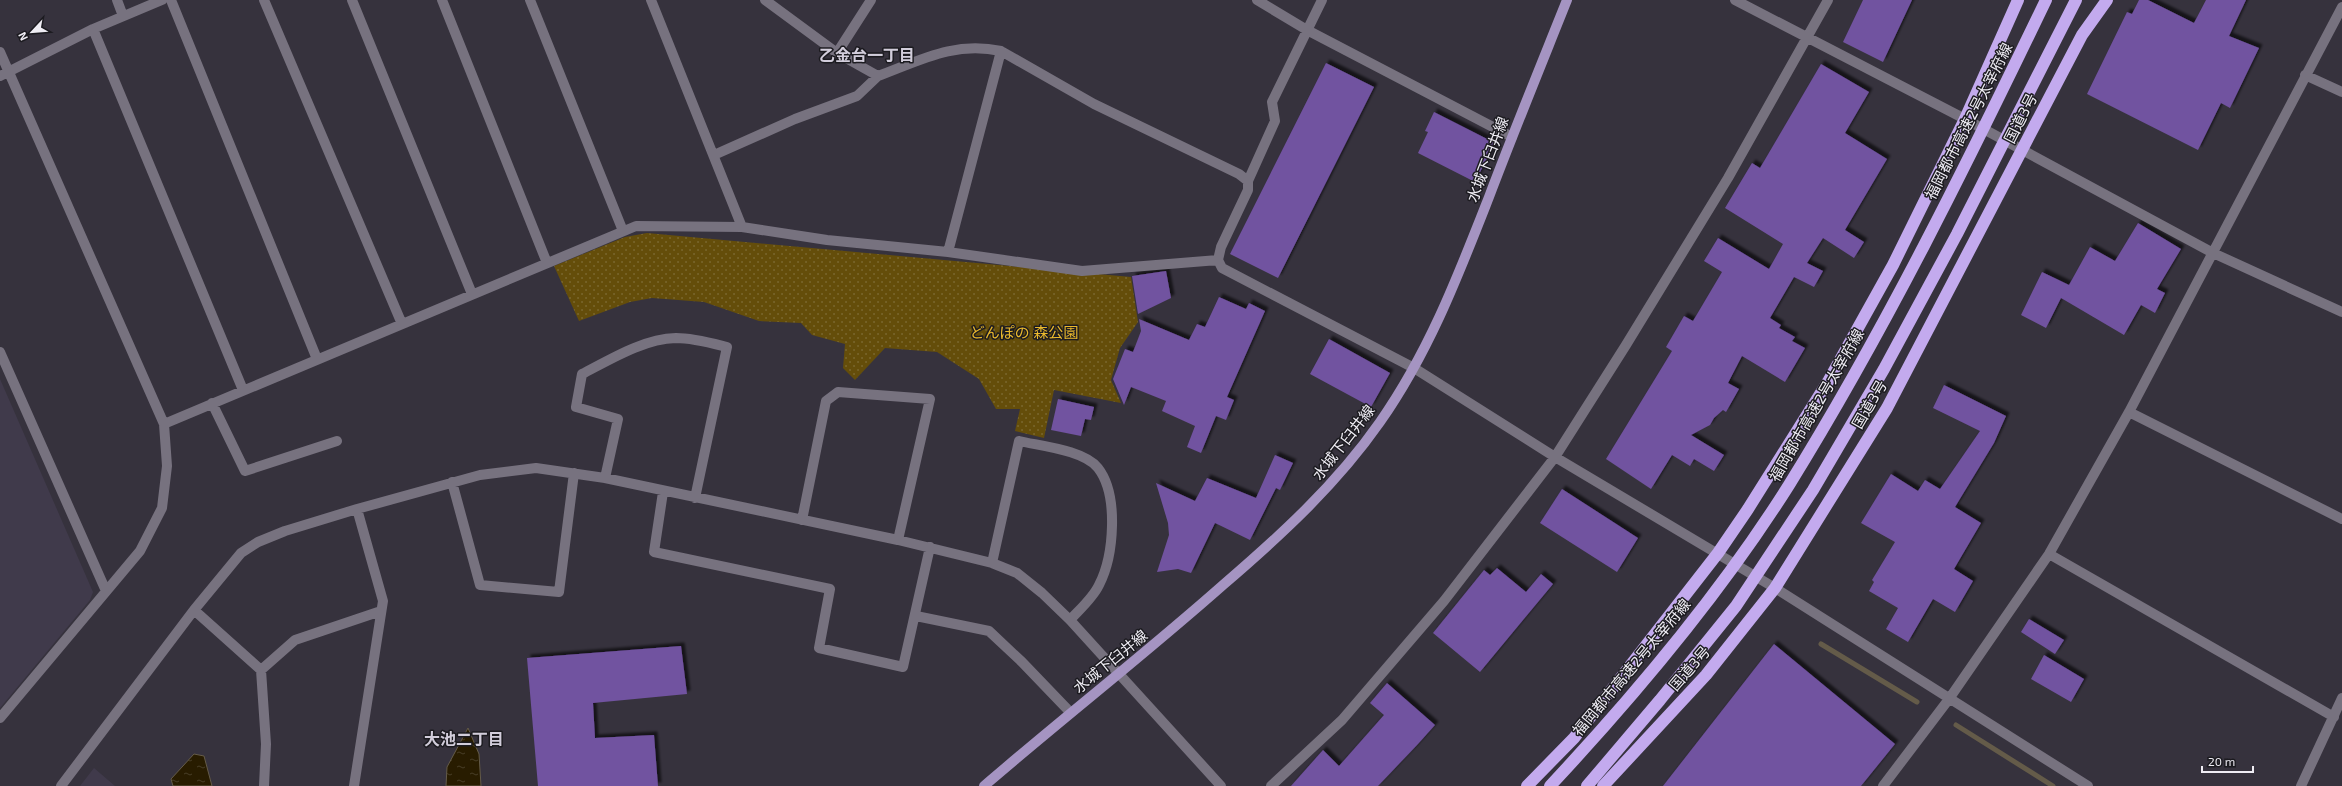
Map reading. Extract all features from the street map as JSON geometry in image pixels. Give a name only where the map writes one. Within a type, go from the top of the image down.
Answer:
[{"type":"highway","points":[[1527,786],[1574,738],[1718,553],[1829,380],[1894,265],[1965,119],[2018,0]]},
{"type":"highway","name":"福岡都市高速2号太宰府線","points":[[1550,786],[1641,683],[1715,592],[1788,486],[1865,355],[1929,235],[2046,0]]},
{"type":"highway","points":[[1587,786],[1660,700],[1736,606],[1814,490],[1884,369],[1957,234],[2076,0]]},
{"type":"highway","points":[[2082,35],[2100,0]]},
{"type":"highway","name":"国道3号","points":[[1603,786],[1706,675],[1775,588],[1886,408],[2082,35],[2107,0]]},
{"type":"main road","name":"水城下臼井線","points":[[984,786],[1070,712],[1119,675],[1263,550],[1339,475],[1379,423],[1414,368],[1446,306],[1566,0]]},
{"type":"street","points":[[117,0],[123,16]]},
{"type":"street","points":[[0,76],[9,69],[93,29],[162,0]]},
{"type":"street","points":[[171,0],[317,359]]},
{"type":"street","points":[[264,0],[402,324]]},
{"type":"street","points":[[352,0],[472,294]]},
{"type":"street","points":[[442,0],[547,263]]},
{"type":"street","points":[[530,0],[623,231]]},
{"type":"street","points":[[650,0],[742,227]]},
{"type":"street","points":[[765,0],[837,53],[878,76]]},
{"type":"street","points":[[837,53],[871,0]]},
{"type":"street","points":[[1257,0],[1307,30],[1512,137]]},
{"type":"street","points":[[1322,0],[1272,102],[1275,121],[1248,181],[1248,190],[1221,247],[1218,260],[1224,270],[1414,368],[1555,457],[1775,588],[2088,786]]},
{"type":"street","points":[[1735,0],[2022,149],[2213,252],[2342,312]]},
{"type":"street","points":[[1271,786],[1342,720],[1444,601],[1555,457],[1626,345],[1728,178],[1828,0]]},
{"type":"street","points":[[1883,786],[1949,698],[2048,554],[2129,412],[2305,75],[2342,8]]},
{"type":"street","points":[[93,29],[242,390]]},
{"type":"street","points":[[714,155],[795,119],[857,96],[878,76],[952,49],[983,47],[1001,51],[1094,104],[1238,174],[1248,181]]},
{"type":"street","points":[[948,252],[1001,51]]},
{"type":"street","points":[[0,52],[9,69],[164,424],[167,466],[162,508],[140,551],[0,718]]},
{"type":"street","points":[[2305,75],[2342,92]]},
{"type":"street","points":[[164,424],[636,226],[742,227],[827,240],[948,252],[1082,271],[1218,260]]},
{"type":"street","points":[[605,478],[618,419],[576,407],[582,374],[629,350],[662,340],[690,339],[727,347],[694,498]]},
{"type":"street","points":[[0,352],[106,591]]},
{"type":"street","points":[[802,520],[826,401],[838,392],[930,399],[898,540]]},
{"type":"street","points":[[212,403],[245,471],[336,441]]},
{"type":"street","points":[[2129,412],[2342,519]]},
{"type":"street","points":[[992,563],[1019,441],[1078,454],[1098,468],[1112,500],[1111,544],[1099,586],[1070,620]]},
{"type":"street","points":[[61,786],[194,610],[241,553],[258,542],[285,531],[357,509],[452,482],[503,471],[530,469],[574,473],[605,478],[663,492],[898,540],[992,563],[1017,573],[1042,592],[1070,620],[1221,786]]},
{"type":"street","points":[[452,482],[480,585],[559,592],[574,473]]},
{"type":"street","points":[[663,492],[654,552],[830,589],[819,648],[904,667],[930,547]]},
{"type":"street","points":[[354,786],[383,601],[357,509]]},
{"type":"street","points":[[2048,554],[2334,717]]},
{"type":"street","points":[[194,610],[261,670],[266,744],[264,786]]},
{"type":"street","points":[[261,670],[295,640],[381,611]]},
{"type":"street","points":[[916,616],[989,631],[1022,662],[1070,712]]},
{"type":"street","points":[[2301,786],[2342,698]]},
{"type":"shaded area","points":[[0,379],[93,592],[90,600],[0,708]]},
{"type":"shaded area","points":[[94,768],[115,786],[80,786]]},
{"type":"green space","name":"どんぽの 森公園","points":[[647,233],[1131,277],[1138,322],[1120,348],[1111,380],[1121,403],[1054,390],[1044,438],[1015,431],[1020,409],[996,409],[979,379],[937,352],[885,348],[855,380],[843,368],[845,344],[812,335],[801,323],[759,321],[704,302],[652,298],[630,302],[579,321],[554,266],[625,237]]},
{"type":"water","points":[[468,728],[479,754],[481,786],[446,786],[447,767]]},
{"type":"water","points":[[194,754],[204,756],[212,786],[173,786],[171,779]]},
{"type":"building","points":[[1863,0],[1912,0],[1883,62],[1843,42]]},
{"type":"building","points":[[2139,0],[2148,0],[2194,23],[2206,0],[2246,0],[2229,36],[2259,48],[2230,108],[2221,103],[2198,150],[2087,94],[2127,12],[2132,14]]},
{"type":"building","points":[[1326,63],[1374,87],[1278,278],[1230,254]]},
{"type":"building","points":[[1821,64],[1869,92],[1845,133],[1887,159],[1845,230],[1864,242],[1854,258],[1823,238],[1807,263],[1823,271],[1814,287],[1794,277],[1770,318],[1781,325],[1779,328],[1795,337],[1792,341],[1805,348],[1785,382],[1742,356],[1728,383],[1739,389],[1726,412],[1723,410],[1714,418],[1710,425],[1691,435],[1724,455],[1714,471],[1694,459],[1690,466],[1672,455],[1651,489],[1606,459],[1672,351],[1666,347],[1684,316],[1693,321],[1722,272],[1704,261],[1718,238],[1769,269],[1783,244],[1725,208],[1752,163],[1760,168]]},
{"type":"building","points":[[1434,112],[1495,143],[1475,182],[1418,153],[1428,132],[1425,131]]},
{"type":"building","points":[[2138,223],[2181,249],[2157,289],[2165,293],[2155,313],[2141,305],[2124,335],[2061,298],[2046,328],[2021,315],[2042,272],[2069,285],[2090,247],[2115,261]]},
{"type":"building","points":[[1166,271],[1171,298],[1138,314],[1132,276]]},
{"type":"building","points":[[1219,297],[1246,309],[1249,303],[1265,311],[1227,397],[1234,400],[1226,420],[1216,416],[1201,453],[1187,447],[1195,426],[1162,411],[1166,401],[1131,387],[1124,405],[1113,379],[1125,349],[1133,352],[1141,331],[1139,319],[1189,340],[1197,324],[1205,327]]},
{"type":"building","points":[[1329,339],[1390,373],[1371,407],[1310,374]]},
{"type":"building","points":[[1944,385],[2006,416],[1994,443],[1955,507],[1981,523],[1954,569],[1973,581],[1955,612],[1933,599],[1908,642],[1886,629],[1898,608],[1869,591],[1874,582],[1872,580],[1895,542],[1861,523],[1891,474],[1918,491],[1925,480],[1940,489],[1980,431],[1933,408]]},
{"type":"building","points":[[1058,399],[1094,407],[1091,420],[1085,419],[1081,436],[1051,430]]},
{"type":"building","points":[[1275,455],[1293,463],[1280,490],[1276,488],[1250,540],[1215,523],[1191,573],[1178,569],[1157,572],[1169,535],[1168,523],[1156,483],[1195,501],[1207,478],[1256,498]]},
{"type":"building","points":[[1562,489],[1638,538],[1617,572],[1540,523]]},
{"type":"building","points":[[1497,568],[1526,592],[1541,574],[1553,584],[1480,672],[1433,633],[1484,570],[1490,575]]},
{"type":"building","points":[[2029,619],[2064,640],[2055,654],[2021,632]]},
{"type":"building","points":[[1774,644],[1895,744],[1861,786],[1663,786]]},
{"type":"building","points":[[681,646],[687,694],[593,703],[595,738],[654,735],[658,786],[538,786],[527,658]]},
{"type":"building","points":[[2044,655],[2084,679],[2071,702],[2031,679]]},
{"type":"building","points":[[1387,683],[1435,725],[1418,744],[1378,786],[1291,786],[1323,750],[1339,766],[1384,715],[1370,703]]},
{"type":"waterway","points":[[1821,644],[1917,702]]},
{"type":"waterway","points":[[1956,725],[2053,786]]},
{"type":"district","name":"乙金台一丁目","points":[[867,54]]},
{"type":"district","name":"大池二丁目","points":[[464,738]]}]
